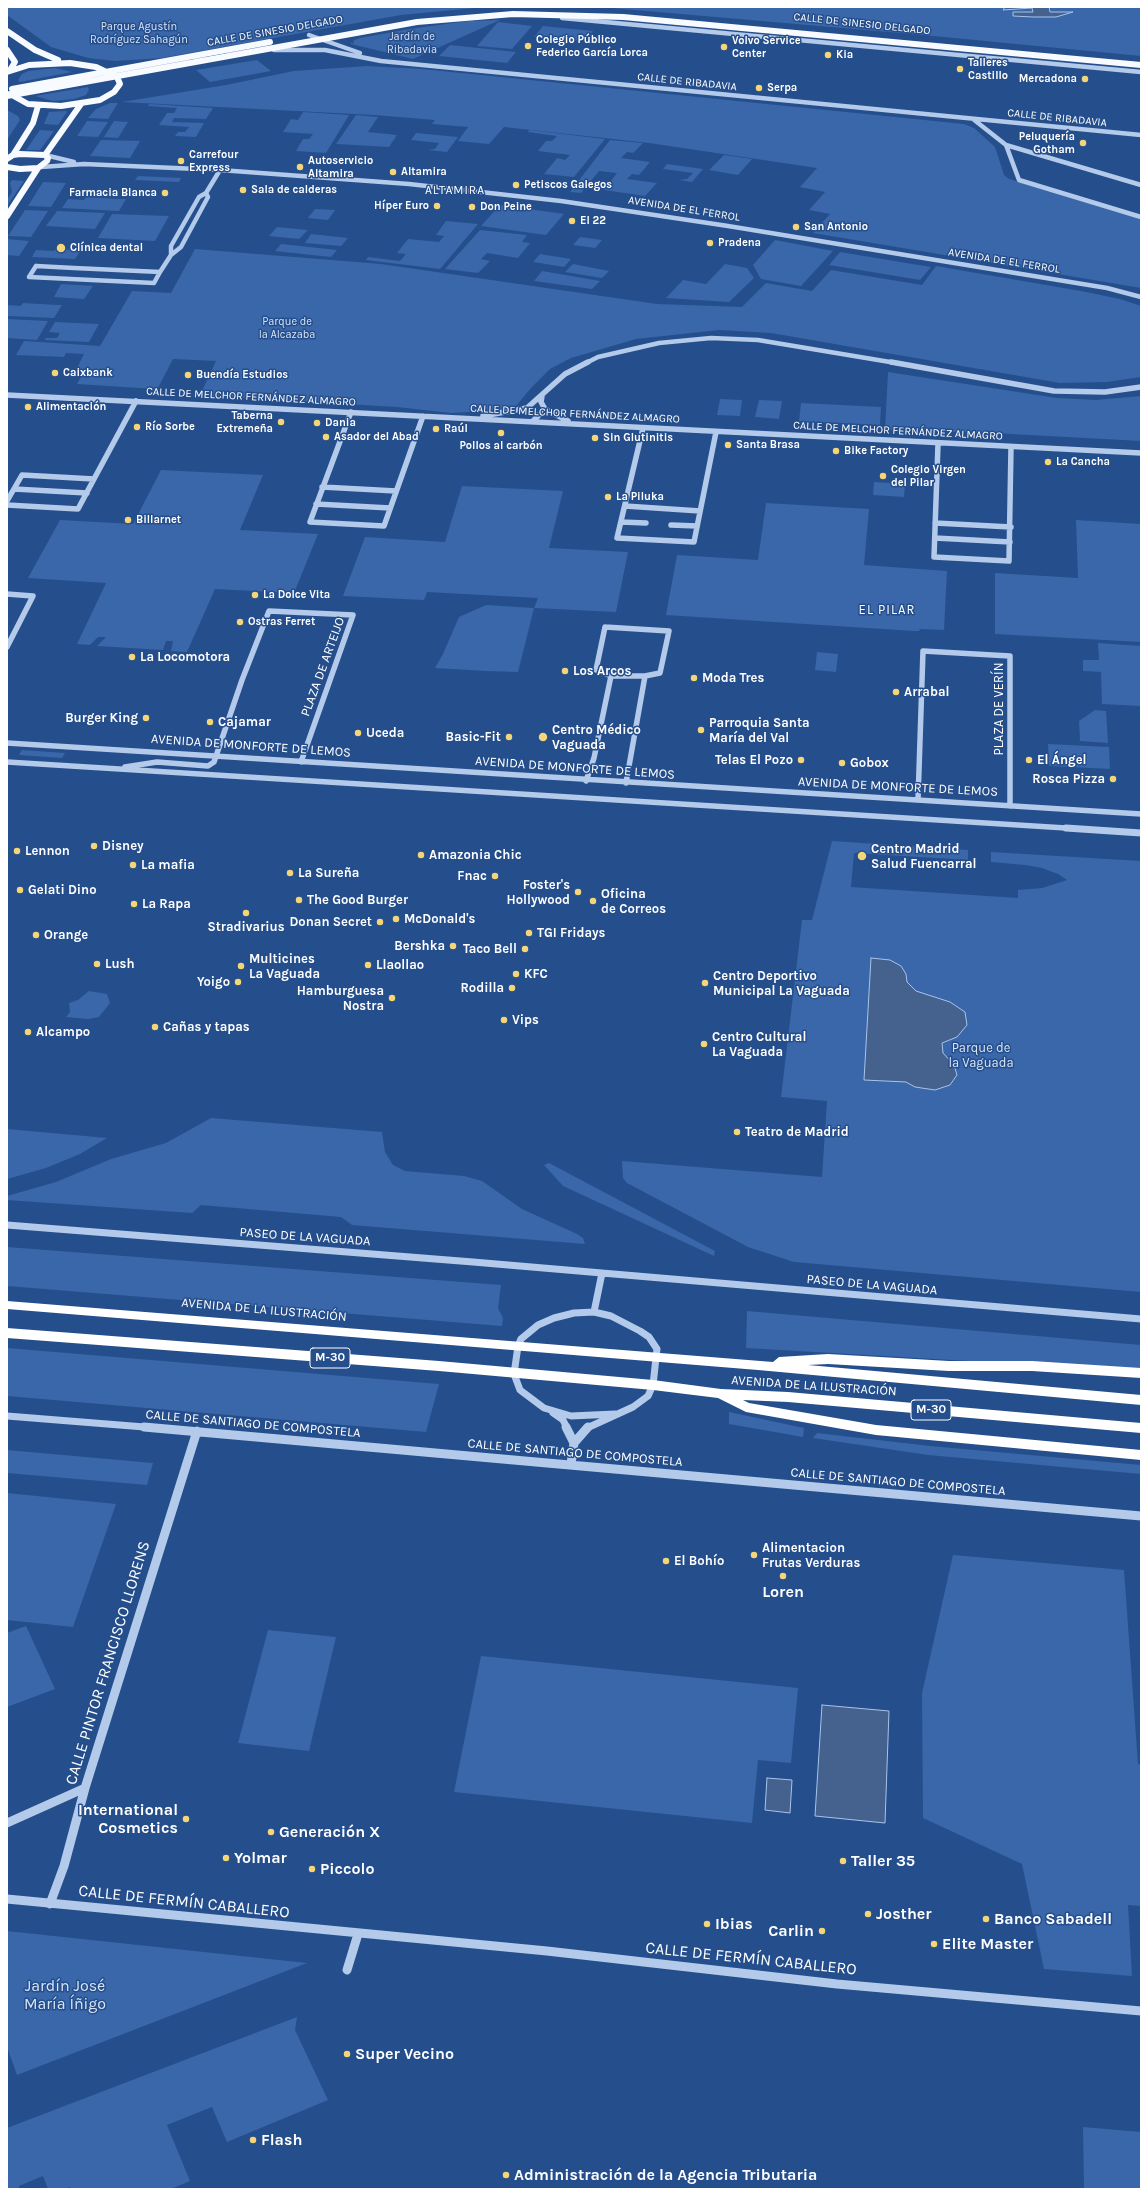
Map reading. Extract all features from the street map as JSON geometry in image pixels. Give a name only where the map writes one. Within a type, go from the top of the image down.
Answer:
[{"type":"highway","name":"AVENIDA DE LA ILUSTRACIÓN","points":[[7,1305],[758,1365],[1141,1400]]},
{"type":"highway","name":"AVENIDA DE LA ILUSTRACIÓN","points":[[7,1333],[439,1366],[514,1374],[653,1385],[721,1394],[788,1397],[1141,1428]]},
{"type":"highway","points":[[758,1365],[792,1360],[828,1359],[949,1366],[1032,1366],[1141,1373]]},
{"type":"highway","points":[[721,1394],[746,1407],[876,1430],[1141,1455]]},
{"type":"main road","name":"CALLE DE SINESIO DELGADO","points":[[8,93],[106,71],[373,24],[462,12],[534,9],[606,10],[1141,60]]},
{"type":"main road","name":"CALLE DE SINESIO DELGADO","points":[[8,93],[117,77],[430,21],[524,14],[623,17],[1141,65]]},
{"type":"main road","points":[[7,32],[44,55],[70,63]]},
{"type":"main road","points":[[7,50],[15,62],[9,71]]},
{"type":"main road","name":"CALLE DE SINESIO DELGADO","points":[[9,71],[28,65],[70,63],[96,67],[117,77]]},
{"type":"main road","points":[[8,93],[23,102],[38,106],[81,104],[100,100],[114,92],[120,84],[117,77]]},
{"type":"main road","points":[[45,156],[81,104]]},
{"type":"main road","points":[[7,160],[33,124],[38,106]]},
{"type":"main road","points":[[10,155],[27,153],[45,156]]},
{"type":"main road","points":[[7,216],[39,167],[47,161],[48,158],[45,156]]},
{"type":"main road","points":[[7,167],[20,169],[39,167]]},
{"type":"street","name":"CALLE DE SINESIO DELGADO","points":[[524,14],[1141,72]]},
{"type":"street","name":"CALLE DE RIBADAVIA","points":[[309,36],[324,39],[348,50],[401,63]]},
{"type":"street","name":"CALLE DE RIBADAVIA","points":[[257,51],[325,50],[401,63],[1141,135]]},
{"type":"street","points":[[971,118],[1006,145],[1141,185]]},
{"type":"street","points":[[1006,145],[1019,180],[1141,216]]},
{"type":"street","name":"AVENIDA DE EL FERROL","points":[[45,156],[84,164]]},
{"type":"street","name":"AVENIDA DE EL FERROL","points":[[39,167],[84,164],[220,170],[409,184],[588,204],[1099,287],[1141,297]]},
{"type":"street","points":[[171,255],[171,246],[199,196],[206,193],[220,170]]},
{"type":"street","points":[[160,272],[36,266],[29,277],[154,284],[171,255],[181,247],[208,197],[206,193]]},
{"type":"street","points":[[466,418],[527,408],[565,374],[598,357],[659,343],[711,338],[758,340],[792,345],[1054,391],[1105,392],[1141,386]]},
{"type":"street","name":"CALLE DE MELCHOR FERNÁNDEZ ALMAGRO","points":[[7,395],[533,421],[938,444],[1141,453]]},
{"type":"street","points":[[542,396],[541,402],[545,409],[558,417],[576,424]]},
{"type":"street","points":[[7,505],[78,509],[136,401]]},
{"type":"street","points":[[525,421],[527,408]]},
{"type":"street","points":[[533,421],[545,409]]},
{"type":"street","points":[[351,412],[310,522],[384,526],[423,416]]},
{"type":"street","points":[[643,428],[617,538],[694,542],[716,432]]},
{"type":"street","points":[[938,444],[934,557],[1009,561],[1011,527],[1011,447]]},
{"type":"street","points":[[7,501],[22,475],[94,479]]},
{"type":"street","points":[[322,487],[396,491]]},
{"type":"street","points":[[14,489],[87,493]]},
{"type":"street","points":[[316,504],[390,508]]},
{"type":"street","points":[[625,506],[700,511]]},
{"type":"street","points":[[621,522],[646,523]]},
{"type":"street","points":[[936,522],[1011,527]]},
{"type":"street","points":[[672,525],[697,526]]},
{"type":"street","points":[[935,538],[1010,542]]},
{"type":"street","points":[[7,594],[33,596],[7,647]]},
{"type":"street","name":"PLAZA DE ARTEIJO","points":[[216,756],[242,680],[270,611],[353,616],[301,762]]},
{"type":"street","points":[[605,627],[669,631],[661,671],[656,675],[611,676],[596,670],[605,627]]},
{"type":"street","name":"PLAZA DE VERÍN","points":[[918,800],[924,651],[1010,656],[1010,806]]},
{"type":"street","points":[[586,781],[594,758],[611,676]]},
{"type":"street","points":[[626,784],[645,676]]},
{"type":"street","name":"AVENIDA DE MONFORTE DE LEMOS","points":[[7,743],[626,784],[1141,814]]},
{"type":"street","points":[[112,769],[158,762],[208,766],[214,762],[216,756]]},
{"type":"street","points":[[7,762],[1141,833]]},
{"type":"street","name":"PASEO DE LA VAGUADA","points":[[7,1225],[602,1273],[1141,1319]]},
{"type":"street","points":[[594,1312],[602,1273]]},
{"type":"street","points":[[571,1464],[574,1443],[563,1420],[530,1399],[520,1390],[514,1374],[518,1346],[526,1334],[546,1321],[574,1313],[594,1312],[622,1321],[646,1334],[657,1349],[653,1385],[648,1396],[588,1428],[574,1443]]},
{"type":"street","points":[[544,1408],[571,1416],[615,1414]]},
{"type":"street","name":"CALLE DE SANTIAGO DE COMPOSTELA","points":[[7,1416],[197,1431],[571,1464],[712,1479],[1141,1516]]},
{"type":"street","name":"CALLE PINTOR FRANCISCO LLORENS","points":[[50,1904],[64,1866],[85,1788],[197,1431]]},
{"type":"street","points":[[7,1823],[85,1788]]},
{"type":"street","name":"CALLE DE FERMÍN CABALLERO","points":[[7,1899],[358,1934],[548,1951],[837,1984],[1141,2011]]},
{"type":"street","points":[[347,1970],[358,1934]]},
{"type":"green space","name":"Parque Agustín Rodríguez Sahagún","points":[[7,7],[486,7],[401,15],[162,58],[115,61],[88,58],[51,47],[7,15]]},
{"type":"green space","points":[[600,7],[1141,7],[1141,56],[923,35]]},
{"type":"green space","name":"Jardín de Ribadavia","points":[[500,20],[413,59],[351,44],[351,42],[353,44],[354,40],[360,38],[409,29],[468,21]]},
{"type":"green space","points":[[498,22],[532,26],[512,49],[477,46]]},
{"type":"green space","points":[[543,26],[593,31],[585,41],[534,37]]},
{"type":"green space","points":[[450,45],[516,52],[507,63],[439,56]]},
{"type":"green space","points":[[257,60],[271,71],[210,82],[196,70]]},
{"type":"green space","points":[[367,66],[422,69],[964,124],[974,128],[995,147],[1004,175],[1009,179],[1141,218],[1141,288],[813,233],[830,214],[809,210],[825,192],[800,187],[817,168],[649,143],[504,127],[489,144],[458,141],[468,127],[432,124],[435,120],[374,115],[122,102],[226,85],[294,71]]},
{"type":"green space","points":[[55,68],[72,72],[20,82],[18,80],[22,74],[28,71]]},
{"type":"green space","points":[[88,87],[89,90],[86,95],[74,99],[53,101],[35,96]]},
{"type":"green space","points":[[110,103],[118,103],[108,119],[88,118],[96,109]]},
{"type":"green space","points":[[149,104],[213,108],[206,119],[174,118],[172,122],[204,123],[196,137],[175,136],[178,132],[185,132],[189,127],[159,125],[167,113],[174,113],[177,108],[148,106]]},
{"type":"green space","points":[[7,110],[18,116],[20,120],[7,140]]},
{"type":"green space","points":[[49,112],[67,112],[58,125],[44,124]]},
{"type":"green space","points":[[303,112],[349,115],[326,153],[296,151],[303,139],[309,139],[313,134],[283,132],[291,119],[298,120]]},
{"type":"green space","points":[[356,115],[378,117],[368,132],[397,135],[389,147],[336,144]]},
{"type":"green space","points":[[87,121],[108,122],[98,137],[77,136]]},
{"type":"green space","points":[[114,121],[128,122],[118,138],[104,137]]},
{"type":"green space","points":[[40,130],[54,131],[40,150],[26,150]]},
{"type":"green space","points":[[529,130],[605,139],[574,177],[544,174],[557,158],[565,160],[570,155],[538,151],[546,141],[552,141],[557,136],[528,132]]},
{"type":"green space","points":[[416,133],[458,137],[447,152],[428,150],[435,149],[439,143],[411,140]]},
{"type":"green space","points":[[101,140],[140,141],[130,158],[90,156]]},
{"type":"green space","points":[[610,140],[643,143],[633,153],[627,152],[621,158],[650,162],[639,175],[632,174],[627,179],[657,183],[645,196],[604,190],[617,173],[599,171],[581,193],[570,192]]},
{"type":"green space","points":[[724,155],[752,159],[738,175],[709,170]]},
{"type":"green space","points":[[667,164],[703,169],[692,182],[679,180],[687,179],[693,173],[663,169]]},
{"type":"green space","points":[[138,176],[181,178],[179,182],[135,180]]},
{"type":"green space","points":[[12,180],[24,181],[7,206],[7,200],[12,192],[10,183]]},
{"type":"green space","points":[[43,182],[66,183],[51,207],[28,206]]},
{"type":"green space","points":[[86,197],[126,199],[119,211],[62,208],[68,199],[84,200]]},
{"type":"green space","points":[[500,205],[564,214],[546,235],[481,226]]},
{"type":"green space","points":[[315,209],[335,210],[328,220],[308,218]]},
{"type":"green space","points":[[25,210],[48,211],[31,237],[8,236]]},
{"type":"green space","points":[[57,211],[105,213],[95,229],[46,226]]},
{"type":"green space","points":[[112,214],[169,216],[155,241],[98,238]]},
{"type":"green space","points":[[446,221],[478,224],[440,269],[366,260],[368,257],[400,261],[406,254],[397,253],[408,239],[439,242],[444,236],[436,235]]},
{"type":"green space","points":[[277,227],[308,230],[299,239],[269,236]]},
{"type":"green space","points":[[480,230],[527,235],[522,242],[530,243],[518,258],[487,253],[481,259],[490,261],[478,273],[445,269]]},
{"type":"green space","points":[[311,234],[348,238],[341,246],[305,243]]},
{"type":"green space","points":[[580,237],[602,240],[595,248],[573,245]]},
{"type":"green space","points":[[7,239],[29,241],[19,256],[7,255]]},
{"type":"green space","points":[[775,240],[833,251],[801,286],[761,279],[753,265]]},
{"type":"green space","points":[[281,244],[337,250],[331,257],[275,251]]},
{"type":"green space","points":[[56,249],[81,250],[75,259],[32,257],[36,250],[54,251]]},
{"type":"green space","name":"Parque de la Alcazaba","points":[[195,249],[381,264],[657,304],[742,307],[766,283],[812,291],[831,270],[922,285],[936,266],[1081,291],[1120,299],[1141,306],[1141,377],[1107,382],[1060,383],[771,333],[719,330],[636,339],[571,358],[550,369],[517,405],[504,410],[451,413],[397,407],[209,396],[202,391],[216,361],[173,359],[158,388],[155,389],[77,384],[84,371],[76,370],[84,354],[66,353],[64,357],[16,355],[24,341],[100,346],[132,291],[171,293]]},
{"type":"green space","points":[[840,252],[931,267],[920,280],[829,265]]},
{"type":"green space","points":[[540,254],[571,259],[564,267],[533,262]]},
{"type":"green space","points":[[573,264],[609,271],[602,278],[565,272]]},
{"type":"green space","points":[[725,264],[747,268],[754,278],[729,302],[666,298],[683,280],[706,284]]},
{"type":"green space","points":[[542,271],[600,281],[592,289],[534,281]]},
{"type":"green space","points":[[61,284],[93,286],[84,299],[54,297]]},
{"type":"green space","points":[[23,303],[62,305],[54,318],[7,316],[7,305],[21,306]]},
{"type":"green space","points":[[7,319],[48,321],[37,340],[7,338]]},
{"type":"green space","points":[[55,322],[99,324],[89,342],[45,340],[46,338],[57,338],[60,333],[49,332]]},
{"type":"green space","points":[[888,372],[1057,398],[1096,400],[1141,396],[1141,441],[992,433],[885,430]]},
{"type":"green space","points":[[720,399],[742,400],[740,416],[717,415]]},
{"type":"green space","points":[[759,400],[782,401],[779,419],[755,417]]},
{"type":"green space","points":[[801,403],[881,407],[880,425],[799,421]]},
{"type":"green space","points":[[161,470],[263,475],[240,530],[318,534],[294,593],[215,589],[187,652],[171,651],[173,641],[166,641],[163,650],[97,646],[106,637],[98,637],[90,645],[77,644],[106,583],[28,578],[60,520],[133,524]]},
{"type":"green space","points":[[874,482],[905,484],[904,497],[873,495]]},
{"type":"green space","points":[[462,486],[563,491],[549,548],[628,552],[616,612],[534,608],[538,598],[427,592],[424,600],[343,596],[365,537],[445,542]]},
{"type":"green space","points":[[766,503],[869,509],[864,565],[947,571],[944,630],[920,629],[919,631],[914,631],[666,615],[677,555],[758,560]]},
{"type":"green space","points":[[1076,520],[1141,524],[1141,642],[995,634],[995,573],[1078,578]]},
{"type":"green space","points":[[486,605],[534,608],[518,672],[435,668],[443,654],[459,617]]},
{"type":"green space","points":[[1098,643],[1141,646],[1141,706],[1102,704],[1101,672],[1083,671],[1083,660],[1099,660]]},
{"type":"green space","points":[[817,652],[838,654],[836,672],[815,670]]},
{"type":"green space","points":[[1095,710],[1106,711],[1108,743],[1080,741],[1079,721]]},
{"type":"green space","points":[[1048,744],[1109,747],[1110,769],[1049,766]]},
{"type":"green space","points":[[22,750],[65,753],[62,758],[19,755]]},
{"type":"green space","name":"Parque de la Vaguada","points":[[832,841],[968,850],[968,860],[854,853],[851,887],[1018,898],[1018,890],[1042,888],[1067,880],[1058,874],[1042,868],[991,862],[991,852],[1141,861],[1141,1292],[794,1262],[748,1247],[627,1183],[623,1178],[622,1161],[822,1177],[827,1101],[781,1097],[802,920],[812,920]]},
{"type":"green space","points":[[89,991],[107,994],[110,1003],[99,1017],[88,1019],[66,1017],[70,1012],[69,1003],[78,1000]]},
{"type":"green space","points":[[211,1118],[382,1132],[385,1152],[393,1165],[405,1171],[464,1176],[482,1181],[522,1209],[577,1234],[583,1238],[585,1244],[352,1225],[341,1217],[201,1205],[192,1213],[7,1200],[7,1196],[56,1182],[111,1159],[166,1143]]},
{"type":"green space","points":[[7,1129],[107,1138],[80,1154],[46,1168],[7,1179]]},
{"type":"green space","points":[[549,1163],[715,1251],[714,1256],[563,1186],[544,1165]]},
{"type":"green space","points":[[7,1247],[501,1285],[498,1308],[503,1318],[502,1326],[7,1286]]},
{"type":"green space","points":[[747,1311],[1141,1345],[1141,1371],[746,1348]]},
{"type":"green space","points":[[7,1348],[439,1384],[426,1432],[7,1396]]},
{"type":"green space","points":[[729,1412],[804,1428],[803,1437],[729,1424]]},
{"type":"green space","points":[[817,1433],[930,1446],[1141,1465],[1141,1474],[928,1455],[813,1438]]},
{"type":"green space","points":[[7,1450],[153,1463],[147,1485],[7,1473]]},
{"type":"green space","points":[[7,1493],[116,1504],[73,1627],[7,1620]]},
{"type":"green space","points":[[953,1555],[1124,1570],[1138,1764],[1141,1765],[1141,1906],[1128,1905],[1132,1976],[1044,1969],[1022,1864],[923,1818],[922,1693]]},
{"type":"green space","points":[[26,1626],[55,1689],[7,1707],[7,1633]]},
{"type":"green space","points":[[268,1630],[336,1637],[309,1751],[238,1743]]},
{"type":"green space","points":[[481,1656],[798,1688],[791,1763],[758,1760],[752,1823],[454,1792]]},
{"type":"green space","name":"Jardín José María Íñigo","points":[[7,1931],[307,1963],[17,2075],[7,2047]]},
{"type":"green space","points":[[297,2017],[295,2030],[328,2100],[227,2142],[212,2107],[167,2125],[190,2181],[171,2189],[71,2189],[70,2187],[65,2189],[48,2189],[43,2176],[19,2186],[19,2189],[7,2189],[7,2128]]},
{"type":"green space","points":[[1083,2127],[1141,2132],[1141,2189],[1084,2189]]},
{"type":"shaded area","points":[[1005,7],[1049,7],[1050,12],[1073,12],[1056,17],[1013,16],[1013,12],[1033,12],[1032,8],[1003,10]]},
{"type":"shaded area","points":[[871,958],[890,960],[901,966],[906,974],[907,982],[916,991],[950,1002],[965,1012],[967,1025],[957,1037],[942,1043],[943,1053],[954,1065],[957,1075],[950,1085],[935,1090],[915,1087],[906,1082],[864,1080]]},
{"type":"shaded area","points":[[822,1705],[889,1711],[885,1823],[815,1816]]},
{"type":"shaded area","points":[[767,1778],[792,1780],[790,1813],[765,1810]]},
{"type":"place","name":"Colegio Público Federico García Lorca","points":[[528,46]]},
{"type":"place","name":"Volvo Service Center","points":[[724,47]]},
{"type":"place","name":"Kia","points":[[828,55]]},
{"type":"place","name":"Talleres Castillo","points":[[960,69]]},
{"type":"place","name":"Mercadona","points":[[1085,79]]},
{"type":"place","name":"Serpa","points":[[759,88]]},
{"type":"place","name":"Peluquería Gotham","points":[[1083,143]]},
{"type":"place","name":"Carrefour Express","points":[[181,161]]},
{"type":"place","name":"Autoservicio Altamira","points":[[300,167]]},
{"type":"place","name":"Altamira","points":[[393,172]]},
{"type":"place","name":"Petiscos Galegos","points":[[516,185]]},
{"type":"place","name":"Sala de calderas","points":[[243,190]]},
{"type":"place","name":"Farmacia Blanca","points":[[165,193]]},
{"type":"place","name":"Híper Euro","points":[[437,206]]},
{"type":"place","name":"Don Peine","points":[[472,207]]},
{"type":"place","name":"El 22","points":[[572,221]]},
{"type":"place","name":"San Antonio","points":[[796,227]]},
{"type":"place","name":"Pradena","points":[[710,243]]},
{"type":"place","name":"Clínica dental","points":[[61,248]]},
{"type":"place","name":"Caixbank","points":[[55,373]]},
{"type":"place","name":"Buendía Estudios","points":[[188,375]]},
{"type":"place","name":"Alimentación","points":[[28,407]]},
{"type":"place","name":"Taberna Extremeña","points":[[281,422]]},
{"type":"place","name":"Dania","points":[[317,423]]},
{"type":"place","name":"Río Sorbe","points":[[137,427]]},
{"type":"place","name":"Raúl","points":[[436,429]]},
{"type":"place","name":"Pollos al carbón","points":[[501,433]]},
{"type":"place","name":"Asador del Abad","points":[[326,437]]},
{"type":"place","name":"Sin Glutinitis","points":[[595,438]]},
{"type":"place","name":"Santa Brasa","points":[[728,445]]},
{"type":"place","name":"Bike Factory","points":[[836,451]]},
{"type":"place","name":"La Cancha","points":[[1048,462]]},
{"type":"place","name":"Colegio Virgen del Pilar","points":[[883,476]]},
{"type":"place","name":"La Piluka","points":[[608,497]]},
{"type":"place","name":"Billarnet","points":[[128,520]]},
{"type":"place","name":"La Dolce Vita","points":[[255,595]]},
{"type":"place","name":"Ostras Ferret","points":[[240,622]]},
{"type":"place","name":"La Locomotora","points":[[132,657]]},
{"type":"place","name":"Los Arcos","points":[[565,671]]},
{"type":"place","name":"Moda Tres","points":[[694,678]]},
{"type":"place","name":"Arrabal","points":[[896,692]]},
{"type":"place","name":"Burger King","points":[[146,718]]},
{"type":"place","name":"Cajamar","points":[[210,722]]},
{"type":"place","name":"Parroquia Santa María del Val","points":[[701,730]]},
{"type":"place","name":"Uceda","points":[[358,733]]},
{"type":"place","name":"Basic-Fit","points":[[509,737]]},
{"type":"place","name":"Centro Médico Vaguada","points":[[543,737]]},
{"type":"place","name":"Telas El Pozo","points":[[801,760]]},
{"type":"place","name":"El Ángel","points":[[1029,760]]},
{"type":"place","name":"Gobox","points":[[842,763]]},
{"type":"place","name":"Rosca Pizza","points":[[1113,779]]},
{"type":"place","name":"Disney","points":[[94,846]]},
{"type":"place","name":"Lennon","points":[[17,851]]},
{"type":"place","name":"Amazonia Chic","points":[[421,855]]},
{"type":"place","name":"Centro Madrid Salud Fuencarral","points":[[862,856]]},
{"type":"place","name":"La mafia","points":[[133,865]]},
{"type":"place","name":"La Sureña","points":[[290,873]]},
{"type":"place","name":"Fnac","points":[[495,876]]},
{"type":"place","name":"Gelati Dino","points":[[20,890]]},
{"type":"place","name":"Foster's Hollywood","points":[[578,892]]},
{"type":"place","name":"The Good Burger","points":[[299,900]]},
{"type":"place","name":"Oficina de Correos","points":[[593,901]]},
{"type":"place","name":"La Rapa","points":[[134,904]]},
{"type":"place","name":"Stradivarius","points":[[246,913]]},
{"type":"place","name":"McDonald's","points":[[396,919]]},
{"type":"place","name":"Donan Secret","points":[[380,922]]},
{"type":"place","name":"TGI Fridays","points":[[529,933]]},
{"type":"place","name":"Orange","points":[[36,935]]},
{"type":"place","name":"Bershka","points":[[453,946]]},
{"type":"place","name":"Taco Bell","points":[[525,949]]},
{"type":"place","name":"Lush","points":[[97,964]]},
{"type":"place","name":"Llaollao","points":[[368,965]]},
{"type":"place","name":"Multicines La Vaguada","points":[[241,966]]},
{"type":"place","name":"KFC","points":[[516,974]]},
{"type":"place","name":"Yoigo","points":[[238,982]]},
{"type":"place","name":"Centro Deportivo Municipal La Vaguada","points":[[705,983]]},
{"type":"place","name":"Rodilla","points":[[512,988]]},
{"type":"place","name":"Hamburguesa Nostra","points":[[392,998]]},
{"type":"place","name":"Vips","points":[[504,1020]]},
{"type":"place","name":"Cañas y tapas","points":[[155,1027]]},
{"type":"place","name":"Alcampo","points":[[28,1032]]},
{"type":"place","name":"Centro Cultural La Vaguada","points":[[704,1044]]},
{"type":"place","name":"Teatro de Madrid","points":[[737,1132]]},
{"type":"place","name":"Alimentacion Frutas Verduras","points":[[754,1555]]},
{"type":"place","name":"El Bohío","points":[[666,1561]]},
{"type":"place","name":"Loren","points":[[783,1576]]},
{"type":"place","name":"International Cosmetics","points":[[186,1819]]},
{"type":"place","name":"Generación X","points":[[271,1832]]},
{"type":"place","name":"Yolmar","points":[[226,1858]]},
{"type":"place","name":"Taller 35","points":[[843,1861]]},
{"type":"place","name":"Piccolo","points":[[312,1869]]},
{"type":"place","name":"Josther","points":[[868,1914]]},
{"type":"place","name":"Banco Sabadell","points":[[986,1919]]},
{"type":"place","name":"Ibias","points":[[707,1924]]},
{"type":"place","name":"Carlin","points":[[822,1931]]},
{"type":"place","name":"Elite Master","points":[[934,1944]]},
{"type":"place","name":"Super Vecino","points":[[347,2054]]},
{"type":"place","name":"Flash","points":[[253,2140]]},
{"type":"place","name":"Administración de la Agencia Tributaria","points":[[506,2175]]},
{"type":"district","name":"ALTAMIRA","points":[[455,191]]},
{"type":"district","name":"EL PILAR","points":[[887,610]]}]
